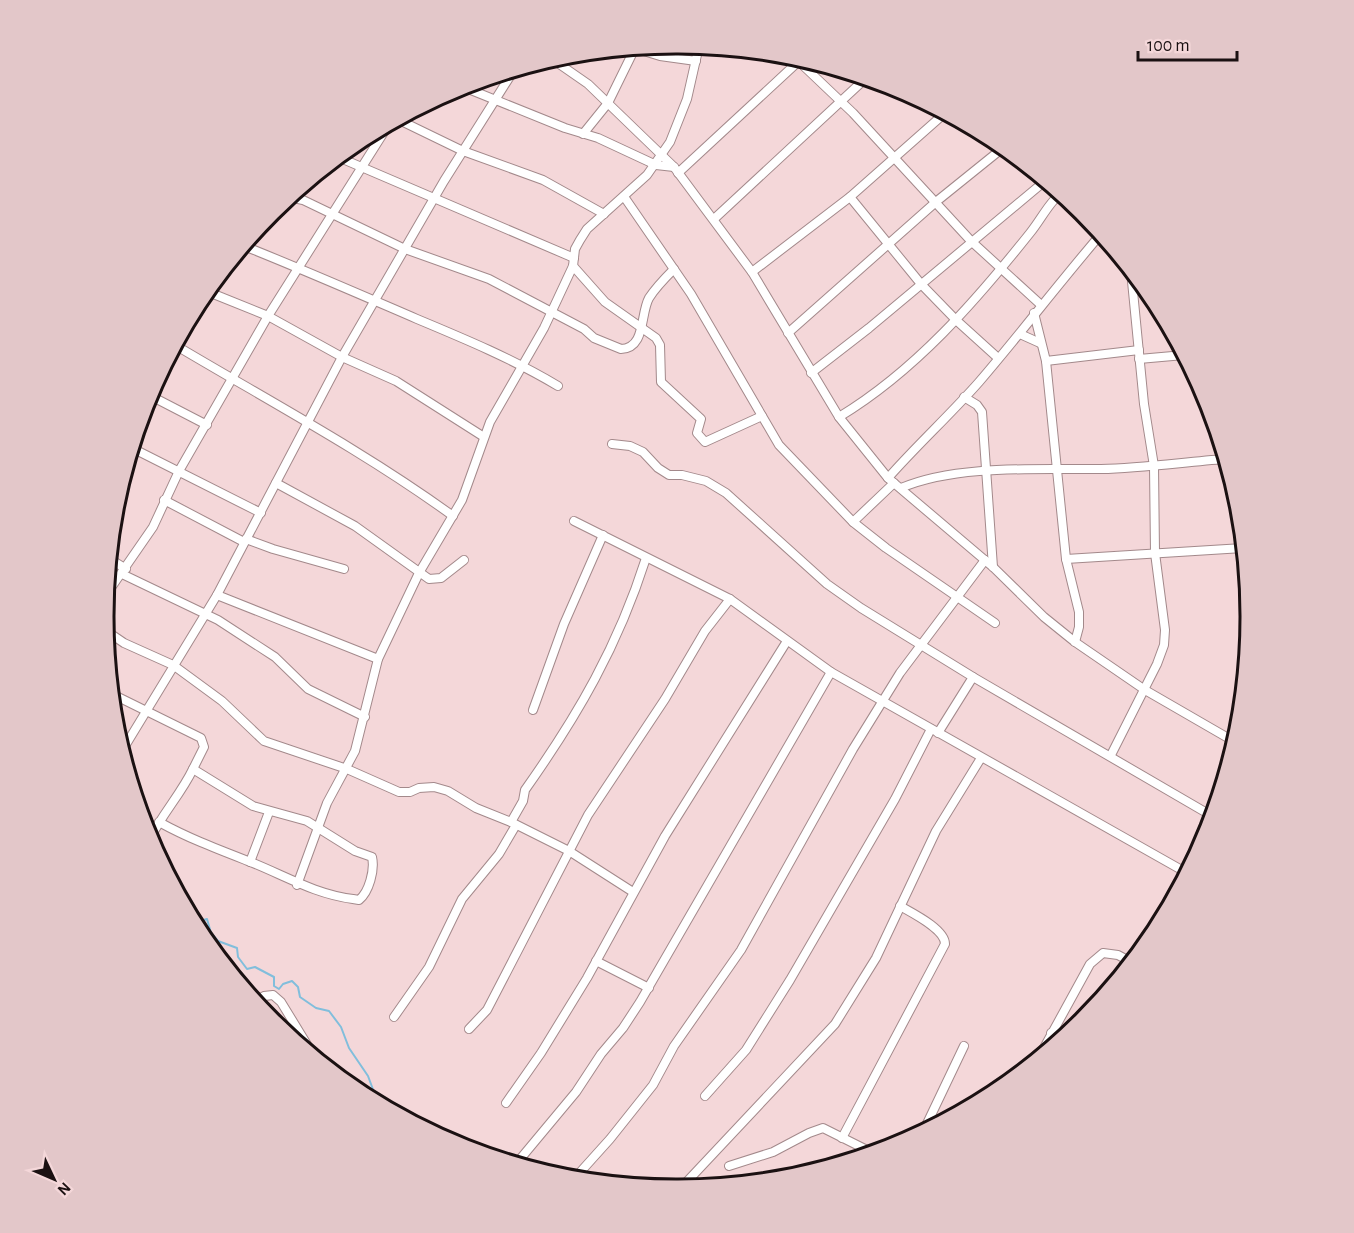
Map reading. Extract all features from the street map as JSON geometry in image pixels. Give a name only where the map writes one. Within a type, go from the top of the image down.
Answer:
[{"type":"street","points":[[656,55],[696,61]]},
{"type":"street","points":[[297,885],[327,802],[347,769],[365,717],[369,690],[378,659],[418,573],[453,516],[468,486],[496,409],[550,311],[573,262],[575,249],[587,229],[625,198],[656,165],[678,127],[697,55]]},
{"type":"street","points":[[583,134],[608,103],[631,56]]},
{"type":"street","points":[[676,170],[789,65]]},
{"type":"street","points":[[562,66],[588,84],[676,170],[752,272],[839,417],[894,483],[993,567],[1036,610],[1075,642],[1145,690],[1226,737]]},
{"type":"street","points":[[809,70],[937,201],[971,242],[1040,304]]},
{"type":"street","points":[[128,740],[137,724],[148,712],[173,665],[217,595],[342,357],[507,81]]},
{"type":"street","points":[[714,219],[769,171],[859,84]]},
{"type":"street","points":[[476,92],[656,165],[676,170]]},
{"type":"street","points":[[752,272],[850,197],[938,119]]},
{"type":"street","points":[[406,124],[463,151],[543,180],[604,214]]},
{"type":"street","points":[[116,582],[153,527],[179,471],[268,316],[378,140]]},
{"type":"street","points":[[788,333],[937,201],[996,153]]},
{"type":"street","points":[[347,161],[573,262],[605,302],[656,338],[660,345],[661,382],[701,419],[697,434],[705,442],[762,416]]},
{"type":"street","points":[[811,373],[1039,186]]},
{"type":"street","points":[[850,197],[921,284],[956,321],[998,358]]},
{"type":"street","points":[[625,198],[674,268],[779,445],[853,522],[886,548],[995,623]]},
{"type":"street","points":[[299,201],[405,249],[489,279],[550,311],[594,338],[621,349],[633,345],[642,327],[643,312],[649,299],[674,268]]},
{"type":"street","points":[[839,417],[885,386],[956,321],[1001,270],[1055,201]]},
{"type":"street","points":[[853,522],[894,483],[964,397],[1020,334],[1040,304],[1095,241]]},
{"type":"street","points":[[252,249],[299,267],[522,365],[558,386]]},
{"type":"street","points":[[1111,755],[1145,690],[1164,645],[1166,630],[1155,553],[1154,466],[1139,359],[1135,290]]},
{"type":"street","points":[[216,295],[268,316],[342,357],[396,381],[484,437]]},
{"type":"street","points":[[1034,313],[1046,362],[1066,559],[1079,612],[1079,627],[1075,642]]},
{"type":"street","points":[[1020,334],[1040,343]]},
{"type":"street","points":[[182,350],[307,421],[412,486],[453,516]]},
{"type":"street","points":[[1046,362],[1139,350]]},
{"type":"street","points":[[1139,359],[1175,356]]},
{"type":"street","points":[[964,397],[977,405],[982,412],[993,567]]},
{"type":"street","points":[[158,400],[207,425]]},
{"type":"street","points":[[612,444],[630,446],[643,452],[658,468],[669,475],[682,475],[706,481],[726,493],[827,584],[861,608],[921,642],[973,677],[1111,755],[1205,812]]},
{"type":"street","points":[[140,452],[261,513]]},
{"type":"street","points":[[894,483],[987,471],[1154,466],[1217,460]]},
{"type":"street","points":[[276,483],[356,526],[429,579],[441,578],[464,560]]},
{"type":"street","points":[[164,500],[245,540],[344,569]]},
{"type":"street","points":[[574,521],[730,599],[831,672],[1179,869]]},
{"type":"street","points":[[533,710],[564,624],[603,535]]},
{"type":"street","points":[[1066,559],[1235,548]]},
{"type":"street","points":[[394,1017],[429,967],[462,899],[499,854],[523,801],[525,790],[570,724],[611,651],[628,611],[646,558]]},
{"type":"street","points":[[582,1170],[653,1085],[674,1046],[741,950],[793,854],[882,702],[921,642],[985,560]]},
{"type":"street","points":[[117,565],[124,571],[218,620],[275,657],[308,689],[365,717]]},
{"type":"street","points":[[217,595],[378,659]]},
{"type":"street","points":[[468,1029],[487,1010],[569,850],[608,784],[665,699],[687,660],[730,599]]},
{"type":"street","points":[[115,637],[173,665],[222,701],[264,741],[347,769],[399,792],[434,787],[448,791],[476,808],[514,823],[569,850],[633,892]]},
{"type":"street","points":[[506,1103],[541,1053],[712,758],[787,641]]},
{"type":"street","points":[[522,1157],[576,1092],[649,988],[831,672]]},
{"type":"street","points":[[705,1096],[746,1050],[790,980],[934,731],[973,677]]},
{"type":"street","points":[[120,698],[201,738],[204,747],[185,786],[156,828]]},
{"type":"street","points":[[690,1179],[835,1024],[876,958],[936,831],[981,758]]},
{"type":"street","points":[[159,822],[195,842],[250,862],[297,885],[359,900],[366,892],[372,869],[372,857],[355,851],[318,827],[244,801],[193,769]]},
{"type":"street","points":[[250,862],[270,812]]},
{"type":"street","points":[[842,1138],[945,944],[943,936],[925,920],[900,906]]},
{"type":"street","points":[[1048,1039],[1090,964],[1103,954],[1118,955],[1124,958]]},
{"type":"street","points":[[596,961],[649,988]]},
{"type":"street","points":[[263,997],[273,995],[281,1002],[300,1034]]},
{"type":"street","points":[[928,1120],[964,1046]]},
{"type":"street","points":[[729,1166],[773,1152],[809,1132],[823,1128],[862,1148]]},
{"type":"waterway","points":[[204,920],[207,919],[210,931]]},
{"type":"waterway","points":[[217,940],[237,948],[238,957],[247,969],[255,967],[274,977],[274,986],[279,989],[283,984],[292,981],[298,987],[300,997],[316,1008],[329,1011],[341,1027],[349,1048],[368,1076],[373,1090]]}]
